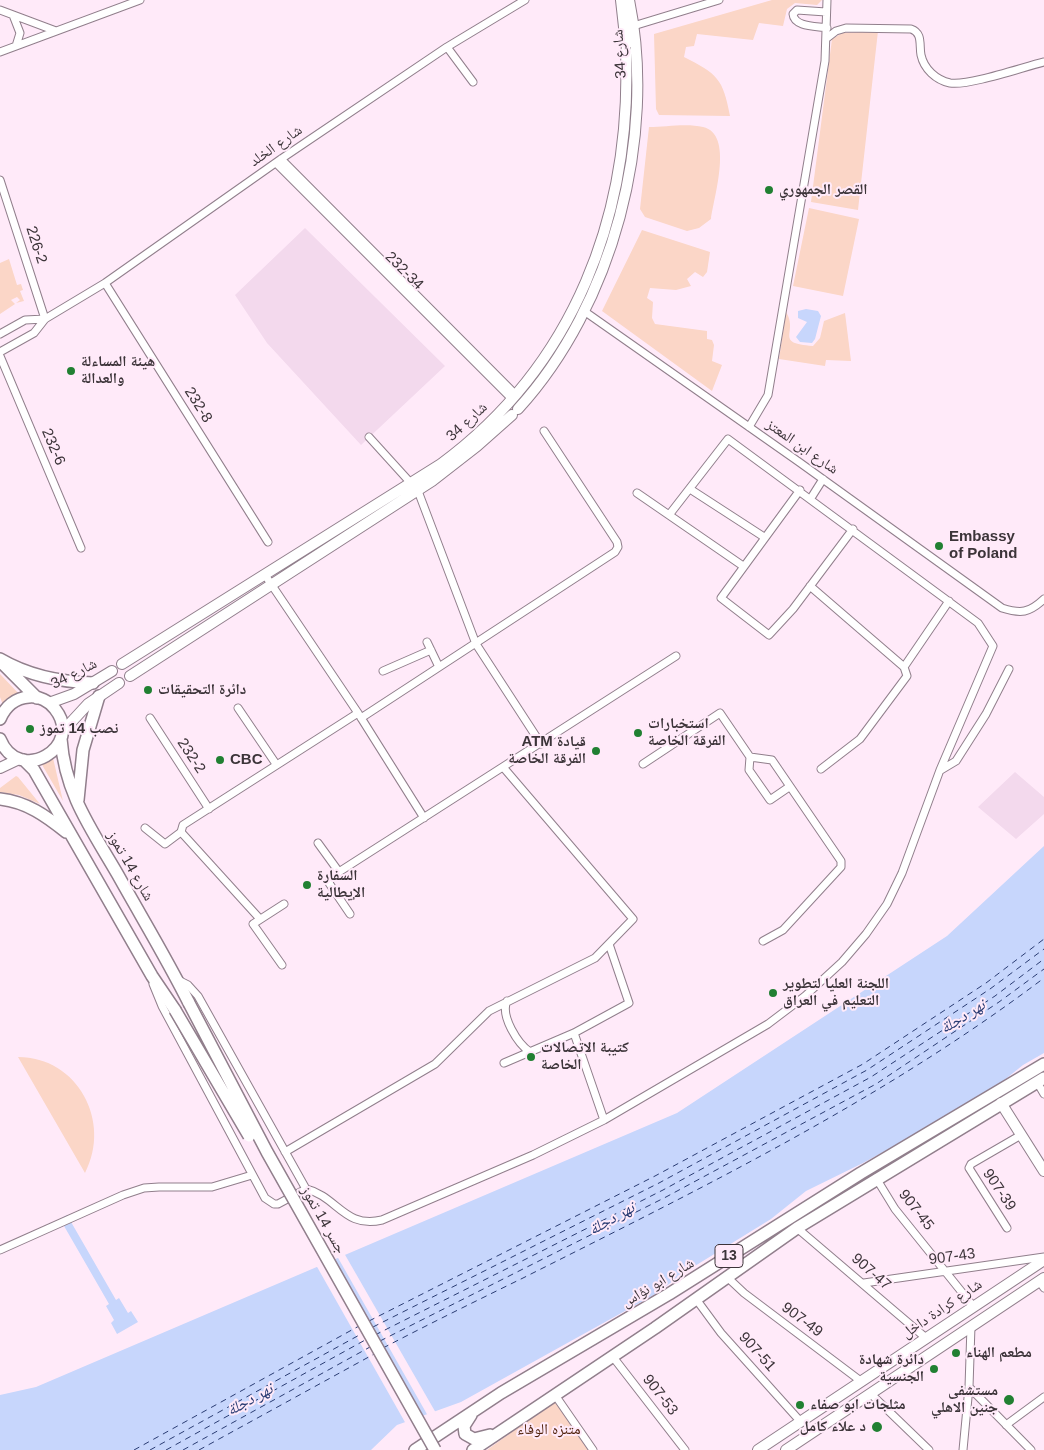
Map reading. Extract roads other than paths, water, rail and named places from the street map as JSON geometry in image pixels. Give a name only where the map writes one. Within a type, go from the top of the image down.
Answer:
[{"type":"main road","name":"شارع 34","points":[[130,676],[272,585],[415,487],[468,443],[514,397],[539,366],[568,320],[600,249],[616,189],[624,143],[627,97],[626,48],[629,27],[621,0]]},
{"type":"main road","name":"شارع 34","points":[[122,664],[265,575],[462,459],[515,412],[552,367],[584,312],[610,247],[627,179],[636,103],[629,27],[629,0]]},
{"type":"main road","points":[[0,660],[39,676],[57,680],[93,683]]},
{"type":"main road","points":[[0,660],[37,698],[49,703]]},
{"type":"main road","name":"شارع 34","points":[[49,703],[74,694],[112,671]]},
{"type":"main road","name":"شارع 34","points":[[62,735],[80,710],[119,683]]},
{"type":"main road","points":[[78,807],[83,750],[99,696]]},
{"type":"main road","points":[[0,719],[6,708],[17,700],[37,698]]},
{"type":"main road","name":"شارع 14 تموز","points":[[49,703],[58,713],[69,782],[78,807],[178,980],[189,1003]]},
{"type":"main road","points":[[0,768],[22,759],[43,758],[54,750],[62,735]]},
{"type":"main road","points":[[0,739],[9,753],[22,759],[34,770],[152,976]]},
{"type":"main road","points":[[0,800],[19,802],[32,807],[72,837]]},
{"type":"main road","name":"جسر 14 تموز","points":[[152,976],[175,1010],[261,1156],[428,1450]]},
{"type":"main road","name":"جسر 14 تموز","points":[[189,1003],[258,1137],[436,1450]]},
{"type":"main road","name":"شارع ابو نؤاس","points":[[415,1450],[501,1393],[669,1294],[861,1173],[1044,1064]]},
{"type":"main road","name":"13","points":[[474,1450],[613,1357],[796,1228],[1040,1080]]},
{"type":"main road","points":[[1002,1103],[1020,1135],[1044,1171]]},
{"type":"main road","name":"شارع كرادة داخل","points":[[758,1450],[1044,1259]]},
{"type":"main road","name":"شارع كرادة داخل","points":[[786,1450],[971,1326],[1042,1282]]},
{"type":"main road","points":[[501,1393],[467,1419],[464,1430],[468,1437],[483,1438],[494,1434],[524,1416]]},
{"type":"street","points":[[0,52],[140,0]]},
{"type":"street","name":"شارع الخلد","points":[[0,352],[34,333],[45,319],[105,283],[278,161],[447,47],[525,0]]},
{"type":"street","points":[[629,27],[719,0]]},
{"type":"street","points":[[749,426],[768,395],[825,61],[827,38],[826,0]]},
{"type":"street","points":[[0,10],[56,31]]},
{"type":"street","points":[[826,12],[797,10],[793,14],[794,19],[798,23],[827,28]]},
{"type":"street","points":[[13,15],[20,33],[16,46]]},
{"type":"street","points":[[827,38],[836,31],[846,28],[911,29],[916,31],[919,36],[922,57],[931,74],[951,83],[973,80],[1044,62]]},
{"type":"street","points":[[447,47],[473,82]]},
{"type":"street","name":"232-34","points":[[278,161],[514,397]]},
{"type":"street","name":"226-2","points":[[0,180],[45,319]]},
{"type":"street","name":"232-8","points":[[105,283],[268,542]]},
{"type":"street","name":"شارع ابن المعتز","points":[[584,312],[749,426],[1002,608],[1019,613],[1037,606],[1044,599]]},
{"type":"street","name":"شارع الخلد","points":[[0,334],[25,320],[45,319]]},
{"type":"street","name":"232-6","points":[[0,356],[81,548]]},
{"type":"street","points":[[145,828],[165,844],[181,832],[183,825],[276,764],[359,716],[476,644],[615,552],[618,547],[544,431]]},
{"type":"street","points":[[369,437],[415,487],[476,644],[541,744]]},
{"type":"street","points":[[152,976],[162,1006],[265,1198],[274,1204],[306,1189],[316,1191],[343,1213],[359,1221],[376,1221],[533,1154],[604,1120],[768,1024],[805,996],[842,962],[866,934],[887,904],[902,873],[940,770],[992,646],[978,623],[811,498],[728,439],[669,515]]},
{"type":"street","points":[[811,498],[822,479]]},
{"type":"street","points":[[690,489],[764,537]]},
{"type":"street","points":[[800,490],[721,598],[769,635],[810,586],[853,529]]},
{"type":"street","points":[[636,493],[743,566]]},
{"type":"street","points":[[265,575],[424,818]]},
{"type":"street","points":[[810,586],[904,667],[907,676],[860,739],[820,769]]},
{"type":"street","points":[[904,667],[949,601]]},
{"type":"street","points":[[426,642],[439,667]]},
{"type":"street","points":[[383,671],[431,650]]},
{"type":"street","points":[[350,914],[329,880],[339,872],[676,656]]},
{"type":"street","points":[[940,770],[956,761],[986,714],[1009,669]]},
{"type":"street","points":[[238,708],[276,764]]},
{"type":"street","points":[[643,764],[720,713],[750,757],[749,770],[770,800],[789,787]]},
{"type":"street","name":"232-2","points":[[150,718],[209,809]]},
{"type":"street","points":[[750,757],[772,760],[789,787],[840,857],[841,867],[783,930],[763,941]]},
{"type":"street","points":[[285,1152],[435,1064],[489,1011],[596,958],[633,919],[503,767]]},
{"type":"street","points":[[181,832],[260,919]]},
{"type":"street","points":[[318,843],[339,872]]},
{"type":"street","points":[[282,965],[254,926],[255,922],[284,904]]},
{"type":"street","points":[[504,1064],[574,1033],[629,1003],[609,944]]},
{"type":"street","points":[[178,980],[188,985],[198,996],[306,1189]]},
{"type":"street","points":[[507,1001],[505,1013],[521,1046],[530,1052]]},
{"type":"street","points":[[574,1033],[604,1120]]},
{"type":"street","points":[[1040,1080],[1044,1094]]},
{"type":"street","name":"907-39","points":[[1007,1228],[969,1168],[971,1164],[1020,1135]]},
{"type":"street","points":[[0,1250],[123,1195],[144,1188],[212,1186],[252,1175]]},
{"type":"street","name":"907-45","points":[[876,1178],[895,1209],[973,1306]]},
{"type":"street","name":"907-47","points":[[796,1228],[926,1338]]},
{"type":"street","name":"907-43","points":[[864,1284],[1044,1259]]},
{"type":"street","name":"907-49","points":[[727,1277],[744,1293],[862,1382]]},
{"type":"street","name":"907-51","points":[[696,1299],[721,1333],[800,1422]]},
{"type":"street","points":[[963,1450],[969,1387],[971,1326]]},
{"type":"street","name":"907-53","points":[[613,1357],[685,1450]]},
{"type":"street","points":[[969,1387],[1031,1450]]},
{"type":"street","points":[[871,1394],[929,1450]]},
{"type":"street","points":[[555,1395],[593,1450]]},
{"type":"street","points":[[1006,1425],[1044,1398]]},
{"type":"water","points":[[806,309],[818,311],[821,316],[815,339],[812,343],[800,342],[796,337],[807,322],[798,318],[798,311]]},
{"type":"water","name":"نهر دجلة","points":[[1044,846],[1044,1053],[1023,1065],[982,1098],[863,1163],[806,1191],[771,1219],[690,1269],[652,1296],[461,1402],[397,1425],[371,1450],[0,1450],[0,1395],[36,1387],[677,1113],[947,936]]},
{"type":"water","points":[[67,1215],[116,1300],[119,1298],[128,1313],[131,1311],[138,1322],[117,1334],[111,1323],[114,1320],[106,1306],[109,1304],[60,1219]]},
{"type":"place","name":"القصر الجمهوري","points":[[769,190]]},
{"type":"place","name":"هيئة المساءلة والعدالة","points":[[71,371]]},
{"type":"place","name":"Embassy of Poland","points":[[939,546]]},
{"type":"place","name":"دائرة التحقيقات","points":[[148,690]]},
{"type":"place","name":"نصب 14 تموز","points":[[30,729]]},
{"type":"place","name":"استخبارات الفرقة الخاصة","points":[[638,733]]},
{"type":"place","name":"ATM قيادة الفرقة الخاصة","points":[[596,751]]},
{"type":"place","name":"CBC","points":[[220,760]]},
{"type":"place","name":"السفارة الإيطالية","points":[[307,885]]},
{"type":"place","name":"اللجنة العليا لتطوير التعليم في العراق","points":[[773,993]]},
{"type":"place","name":"كتيبة الاتصالات الخاصة","points":[[531,1057]]},
{"type":"place","name":"مطعم الهناء","points":[[956,1353]]},
{"type":"place","name":"دائرة شهادة الجنسية","points":[[934,1369]]},
{"type":"place","name":"مستشفى جنين الاهلي","points":[[1009,1400]]},
{"type":"place","name":"مثلجات ابو صفاء","points":[[800,1405]]},
{"type":"place","name":"د علاء كامل","points":[[877,1427]]},
{"type":"park label","name":"متنزه الوفاء","points":[[549,1430]]}]
